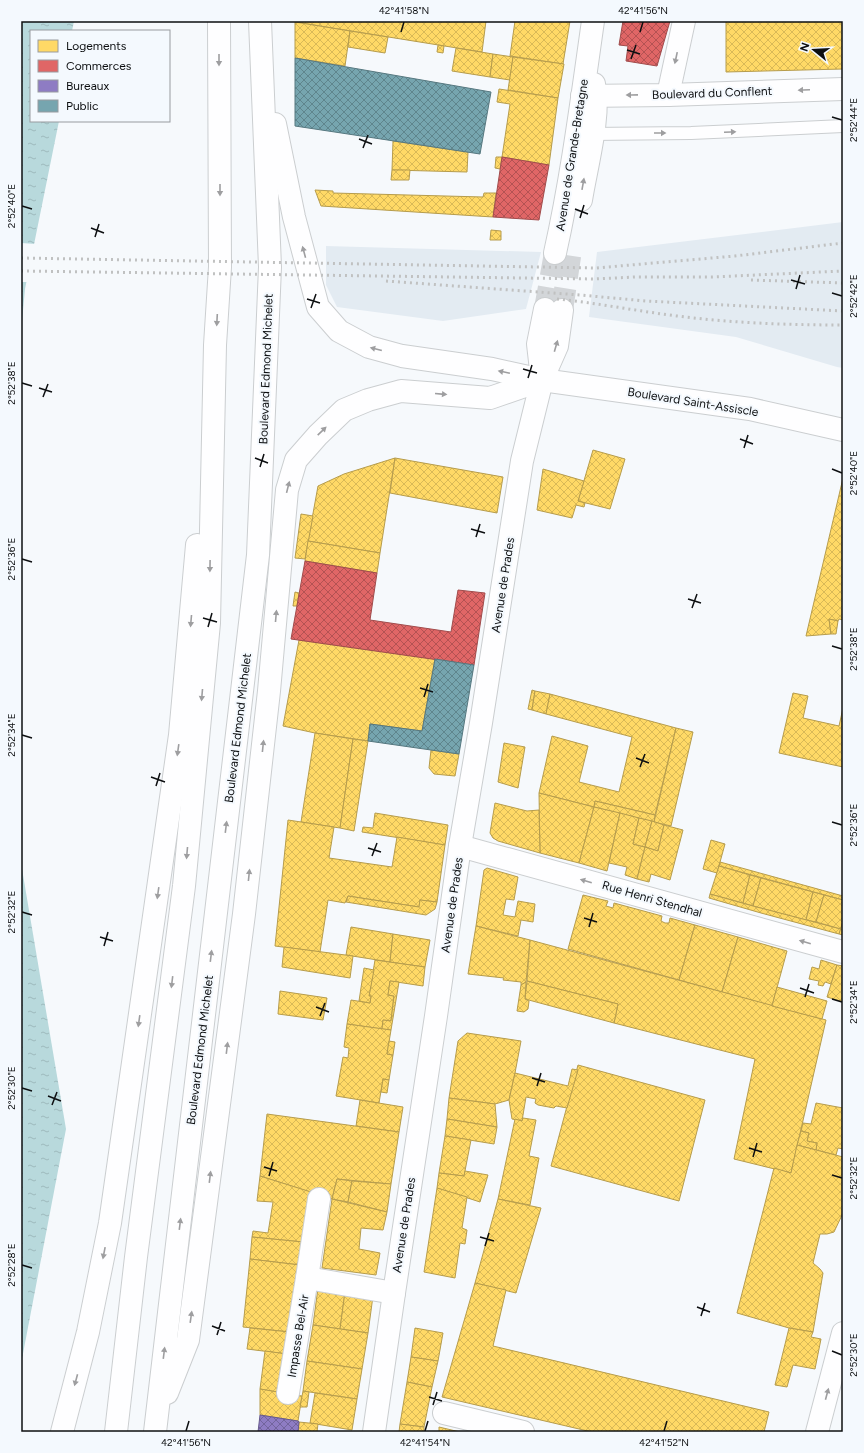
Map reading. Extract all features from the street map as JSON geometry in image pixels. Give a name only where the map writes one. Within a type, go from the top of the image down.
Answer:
[{"type":"main road","points":[[62,1432],[88,1332],[110,1223],[180,735],[215,345],[220,267],[219,21]]},
{"type":"main road","name":"Boulevard Edmond Michelet","points":[[156,1426],[258,555],[270,267],[260,21]]},
{"type":"main road","name":"Avenue de Grande-Bretagne","points":[[563,252],[584,135],[589,96],[588,57],[592,21]]},
{"type":"main road","points":[[668,95],[684,21]]},
{"type":"main road","name":"Boulevard Saint-Assiscle","points":[[262,63],[294,217],[318,307],[339,331],[369,347],[402,356],[492,369],[542,380],[750,409],[843,430]]},
{"type":"main road","name":"Boulevard du Conflent","points":[[589,96],[843,89]]},
{"type":"main road","points":[[156,1426],[188,1340],[244,914],[269,691],[287,490],[296,460],[318,435],[344,410],[368,400],[402,391],[490,398],[542,380],[538,344],[553,309]]},
{"type":"main road","points":[[116,1432],[136,1257],[184,886],[209,623],[215,345]]},
{"type":"main road","name":"Avenue de Prades","points":[[374,1432],[460,846],[522,461],[542,380]]},
{"type":"main road","name":"Rue Henri Stendhal","points":[[460,846],[843,952]]},
{"type":"main road","name":"Impasse Bel-Air","points":[[288,1393],[319,1198]]},
{"type":"main road","points":[[110,1223],[136,1257]]},
{"type":"main road","name":"Impasse Bel-Air","points":[[307,1278],[394,1293]]},
{"type":"main road","points":[[817,1432],[842,1342]]},
{"type":"main road","points":[[444,1413],[523,1432]]},
{"type":"lane","points":[[584,135],[692,133],[843,126]]},
{"type":"shaded area","points":[[843,222],[843,368],[736,337],[589,317],[597,252]]},
{"type":"shaded area","points":[[326,246],[541,252],[526,309],[443,321],[337,307],[326,285]]},
{"type":"water","points":[[21,21],[74,21],[72,30],[30,30],[30,122],[59,122],[25,289],[21,332]]},
{"type":"water","points":[[21,863],[66,1129],[21,1364]]},
{"type":"pier","points":[[21,243],[36,244],[28,282],[21,282]]},
{"type":"building: Logements","points":[[295,21],[486,21],[482,52]]},
{"type":"building: Logements","points":[[515,21],[570,21],[563,64],[510,56]]},
{"type":"building: Logements","points":[[726,21],[843,21],[843,69],[726,72]]},
{"type":"building: Logements","points":[[295,22],[350,31],[345,66],[295,58]]},
{"type":"building: Logements","points":[[350,31],[388,37],[385,53],[348,47]]},
{"type":"building: Logements","points":[[438,45],[444,46],[443,53],[437,52]]},
{"type":"building: Logements","points":[[456,48],[493,54],[490,77],[452,71]]},
{"type":"building: Logements","points":[[493,54],[513,57],[510,80],[490,77]]},
{"type":"building: Logements","points":[[513,57],[564,64],[558,98],[508,90]]},
{"type":"building: Logements","points":[[499,89],[558,98],[549,165],[502,157],[510,104],[497,102]]},
{"type":"building: Logements","points":[[393,141],[468,152],[467,172],[392,170]]},
{"type":"building: Logements","points":[[496,157],[502,157],[500,169],[495,168]]},
{"type":"building: Logements","points":[[392,170],[410,170],[409,180],[391,180]]},
{"type":"building: Logements","points":[[315,190],[333,191],[333,193],[483,197],[484,193],[496,193],[493,217],[321,206]]},
{"type":"building: Logements","points":[[491,230],[501,231],[501,240],[490,240]]},
{"type":"building: Logements","points":[[593,450],[625,459],[610,509],[578,501]]},
{"type":"building: Logements","points":[[395,458],[380,553],[308,541],[318,486],[344,474]]},
{"type":"building: Logements","points":[[395,458],[503,477],[497,513],[390,493]]},
{"type":"building: Logements","points":[[543,469],[584,481],[578,501],[585,503],[584,507],[576,505],[572,518],[537,510]]},
{"type":"building: Logements","points":[[843,478],[843,620],[839,619],[838,621],[829,619],[831,634],[806,636]]},
{"type":"building: Logements","points":[[301,514],[313,516],[305,559],[295,558]]},
{"type":"building: Logements","points":[[308,541],[380,553],[377,573],[305,561]]},
{"type":"building: Logements","points":[[295,592],[299,593],[297,606],[293,606]]},
{"type":"building: Logements","points":[[829,619],[838,621],[836,634],[831,634]]},
{"type":"building: Logements","points":[[299,640],[435,659],[422,731],[370,724],[368,741],[315,733],[283,726]]},
{"type":"building: Logements","points":[[532,690],[535,691],[532,710],[528,709]]},
{"type":"building: Logements","points":[[535,691],[550,694],[546,714],[532,710]]},
{"type":"building: Logements","points":[[793,693],[808,696],[803,718],[839,726],[843,708],[843,767],[779,753]]},
{"type":"building: Logements","points":[[550,694],[676,728],[655,815],[595,801],[594,807],[539,793],[552,736],[588,746],[579,782],[619,792],[632,737],[546,714]]},
{"type":"building: Logements","points":[[676,728],[693,732],[671,826],[654,822]]},
{"type":"building: Logements","points":[[315,733],[353,739],[340,828],[301,822]]},
{"type":"building: Logements","points":[[353,739],[368,741],[354,831],[340,828]]},
{"type":"building: Logements","points":[[504,743],[525,747],[518,788],[498,782]]},
{"type":"building: Logements","points":[[431,750],[459,754],[455,776],[434,774],[429,768]]},
{"type":"building: Logements","points":[[539,793],[594,807],[579,863],[540,853]]},
{"type":"building: Logements","points":[[595,801],[655,815],[654,822],[594,807]]},
{"type":"building: Logements","points":[[495,803],[527,811],[539,810],[540,853],[498,841],[493,838],[490,833]]},
{"type":"building: Logements","points":[[594,807],[620,813],[607,871],[579,863]]},
{"type":"building: Logements","points":[[375,813],[448,825],[445,845],[362,832],[363,827],[373,828]]},
{"type":"building: Logements","points":[[620,813],[639,818],[633,844],[645,847],[637,879],[625,875],[627,867],[609,863]]},
{"type":"building: Logements","points":[[639,818],[652,821],[645,847],[633,844]]},
{"type":"building: Logements","points":[[288,820],[334,827],[329,858],[392,867],[397,837],[445,845],[437,902],[420,900],[419,907],[348,896],[345,903],[328,900],[320,952],[275,946]]},
{"type":"building: Logements","points":[[652,821],[664,825],[658,851],[645,847]]},
{"type":"building: Logements","points":[[664,825],[683,830],[670,880],[651,874],[649,882],[637,879],[645,847],[658,851]]},
{"type":"building: Logements","points":[[711,840],[725,844],[717,873],[703,869]]},
{"type":"building: Logements","points":[[720,862],[843,896],[843,900],[719,866]]},
{"type":"building: Logements","points":[[719,866],[750,875],[743,903],[710,894]]},
{"type":"building: Logements","points":[[487,868],[518,877],[514,900],[506,899],[503,915],[515,917],[518,901],[535,904],[533,922],[521,920],[518,936],[476,926],[484,870]]},
{"type":"building: Logements","points":[[750,875],[761,878],[753,906],[743,903]]},
{"type":"building: Logements","points":[[761,878],[813,892],[806,920],[753,906]]},
{"type":"building: Logements","points":[[813,892],[824,895],[816,922],[806,920]]},
{"type":"building: Logements","points":[[710,894],[841,929],[839,934],[709,898]]},
{"type":"building: Logements","points":[[583,895],[608,901],[606,906],[613,908],[614,903],[662,916],[661,921],[665,923],[669,923],[670,918],[695,925],[679,980],[568,949]]},
{"type":"building: Logements","points":[[824,895],[843,900],[843,921],[841,929],[816,922]]},
{"type":"building: Logements","points":[[348,896],[419,907],[420,900],[437,902],[435,909],[426,915],[346,902]]},
{"type":"building: Logements","points":[[843,921],[843,935],[839,934]]},
{"type":"building: Logements","points":[[695,925],[738,937],[722,992],[679,980]]},
{"type":"building: Logements","points":[[476,926],[530,940],[526,982],[521,985],[521,982],[503,980],[504,978],[468,974]]},
{"type":"building: Logements","points":[[351,927],[393,934],[390,962],[346,955]]},
{"type":"building: Logements","points":[[393,934],[430,940],[425,967],[390,962]]},
{"type":"building: Logements","points":[[738,937],[787,951],[772,1006],[722,992]]},
{"type":"building: Logements","points":[[530,940],[826,1020],[791,1173],[734,1159],[755,1059],[614,1023],[618,1004],[527,981]]},
{"type":"building: Logements","points":[[284,947],[353,956],[350,978],[282,967]]},
{"type":"building: Logements","points":[[375,960],[425,967],[423,986],[390,981],[388,995],[394,996],[391,1021],[383,1020],[382,1029],[347,1024],[351,1000],[370,1003],[371,996],[369,996]]},
{"type":"building: Logements","points":[[821,960],[837,965],[831,984],[825,982],[823,986],[818,985],[819,981],[809,979],[812,967],[819,969]]},
{"type":"building: Logements","points":[[837,965],[843,966],[843,1002],[827,997]]},
{"type":"building: Logements","points":[[364,968],[374,970],[369,996],[371,996],[370,1003],[359,1001]]},
{"type":"building: Logements","points":[[390,981],[399,982],[391,1030],[382,1029],[383,1020],[391,1021],[394,996],[388,995]]},
{"type":"building: Logements","points":[[527,981],[618,1004],[614,1023],[525,999]]},
{"type":"building: Logements","points":[[526,982],[525,999],[529,1001],[528,1009],[524,1012],[517,1011],[521,985]]},
{"type":"building: Logements","points":[[777,987],[827,1001],[822,1019],[772,1006]]},
{"type":"building: Logements","points":[[280,991],[327,998],[323,1020],[278,1014]]},
{"type":"building: Logements","points":[[347,1024],[391,1030],[387,1054],[393,1055],[389,1080],[383,1079],[379,1103],[336,1096],[343,1057],[348,1058],[349,1048],[344,1047]]},
{"type":"building: Logements","points":[[467,1033],[521,1041],[509,1100],[495,1104],[449,1098],[458,1041]]},
{"type":"building: Logements","points":[[389,1041],[395,1042],[393,1055],[387,1054]]},
{"type":"building: Logements","points":[[578,1065],[705,1100],[679,1201],[551,1166]]},
{"type":"building: Logements","points":[[572,1069],[578,1070],[567,1108],[556,1106],[554,1108],[538,1105],[535,1103],[536,1099],[526,1097],[522,1121],[512,1119],[509,1100],[515,1073],[568,1086]]},
{"type":"building: Logements","points":[[383,1079],[389,1080],[387,1093],[381,1092]]},
{"type":"building: Logements","points":[[449,1098],[495,1104],[497,1127],[447,1119]]},
{"type":"building: Logements","points":[[360,1100],[403,1107],[399,1132],[356,1126]]},
{"type":"building: Logements","points":[[816,1103],[843,1108],[843,1149],[838,1148],[836,1155],[816,1150],[817,1143],[807,1141],[809,1133],[801,1131],[803,1123],[811,1124]]},
{"type":"building: Logements","points":[[267,1114],[399,1132],[391,1184],[337,1179],[332,1199],[260,1176]]},
{"type":"building: Logements","points":[[523,1118],[536,1120],[529,1156],[539,1158],[530,1205],[498,1199],[515,1119],[522,1121]]},
{"type":"building: Logements","points":[[447,1119],[497,1127],[494,1144],[445,1136]]},
{"type":"building: Logements","points":[[801,1131],[809,1133],[807,1141],[817,1143],[816,1150],[797,1145]]},
{"type":"building: Logements","points":[[445,1136],[471,1140],[464,1176],[439,1173]]},
{"type":"building: Logements","points":[[797,1145],[843,1157],[843,1213],[834,1232],[820,1234],[813,1263],[823,1273],[813,1332],[789,1328],[737,1313],[774,1168],[791,1173]]},
{"type":"building: Logements","points":[[465,1171],[488,1175],[480,1202],[437,1188],[439,1173],[464,1176]]},
{"type":"building: Logements","points":[[260,1176],[311,1192],[303,1242],[252,1237],[253,1231],[268,1233],[273,1202],[257,1201]]},
{"type":"building: Logements","points":[[337,1179],[352,1181],[348,1202],[332,1199]]},
{"type":"building: Logements","points":[[352,1181],[391,1184],[387,1212],[348,1202]]},
{"type":"building: Logements","points":[[437,1188],[467,1197],[462,1228],[467,1230],[465,1244],[460,1243],[455,1278],[424,1272]]},
{"type":"building: Logements","points":[[332,1199],[387,1212],[383,1230],[361,1228],[359,1249],[380,1253],[376,1275],[322,1268]]},
{"type":"building: Logements","points":[[498,1199],[541,1208],[516,1293],[475,1283]]},
{"type":"building: Logements","points":[[252,1237],[303,1242],[300,1265],[250,1259]]},
{"type":"building: Logements","points":[[250,1259],[300,1265],[290,1332],[243,1327]]},
{"type":"building: Logements","points":[[475,1283],[506,1290],[493,1346],[769,1412],[764,1432],[592,1432],[442,1397]]},
{"type":"building: Logements","points":[[318,1288],[345,1292],[340,1329],[313,1325]]},
{"type":"building: Logements","points":[[345,1292],[373,1296],[368,1333],[340,1329]]},
{"type":"building: Logements","points":[[313,1325],[368,1333],[362,1369],[307,1361]]},
{"type":"building: Logements","points":[[250,1328],[290,1332],[287,1354],[247,1349]]},
{"type":"building: Logements","points":[[415,1328],[443,1333],[438,1361],[411,1357]]},
{"type":"building: Logements","points":[[789,1328],[813,1332],[811,1337],[821,1339],[815,1369],[793,1365],[787,1387],[775,1385]]},
{"type":"building: Logements","points":[[265,1351],[287,1354],[282,1393],[260,1389]]},
{"type":"building: Logements","points":[[411,1357],[438,1361],[432,1387],[407,1382]]},
{"type":"building: Logements","points":[[307,1361],[362,1369],[357,1399],[303,1391]]},
{"type":"building: Logements","points":[[407,1382],[432,1387],[424,1427],[400,1424]]},
{"type":"building: Logements","points":[[260,1389],[302,1396],[298,1421],[260,1415]]},
{"type":"building: Logements","points":[[303,1391],[309,1392],[307,1407],[300,1407]]},
{"type":"building: Logements","points":[[315,1393],[357,1399],[352,1430],[310,1423]]},
{"type":"building: Logements","points":[[299,1422],[318,1424],[317,1432],[298,1432]]},
{"type":"building: Logements","points":[[400,1424],[424,1427],[424,1432],[399,1432]]},
{"type":"building: Logements","points":[[439,1427],[460,1432],[439,1432]]},
{"type":"building: Commerces","points":[[623,21],[670,21],[657,66],[626,61],[628,46],[619,45]]},
{"type":"building: Commerces","points":[[502,157],[549,165],[539,220],[493,217]]},
{"type":"building: Commerces","points":[[305,561],[377,573],[370,620],[451,632],[458,590],[485,593],[474,665],[291,639]]},
{"type":"building: Bureaux","points":[[260,1415],[298,1421],[298,1432],[258,1432]]},
{"type":"building: Public","points":[[295,58],[491,92],[480,154],[295,126]]},
{"type":"building: Public","points":[[435,659],[474,665],[459,754],[368,741],[370,724],[422,731]]},
{"type":"tunnel","points":[[562,310],[571,250]]},
{"type":"tunnel","points":[[545,309],[555,253]]},
{"type":"railway","points":[[21,258],[596,268],[735,256],[843,243]]},
{"type":"railway","points":[[21,271],[594,279],[635,277],[712,277],[843,271]]},
{"type":"railway","points":[[751,280],[843,283]]},
{"type":"railway","points":[[386,281],[646,301],[843,311]]},
{"type":"railway","points":[[557,299],[677,316],[739,322],[843,325]]}]
